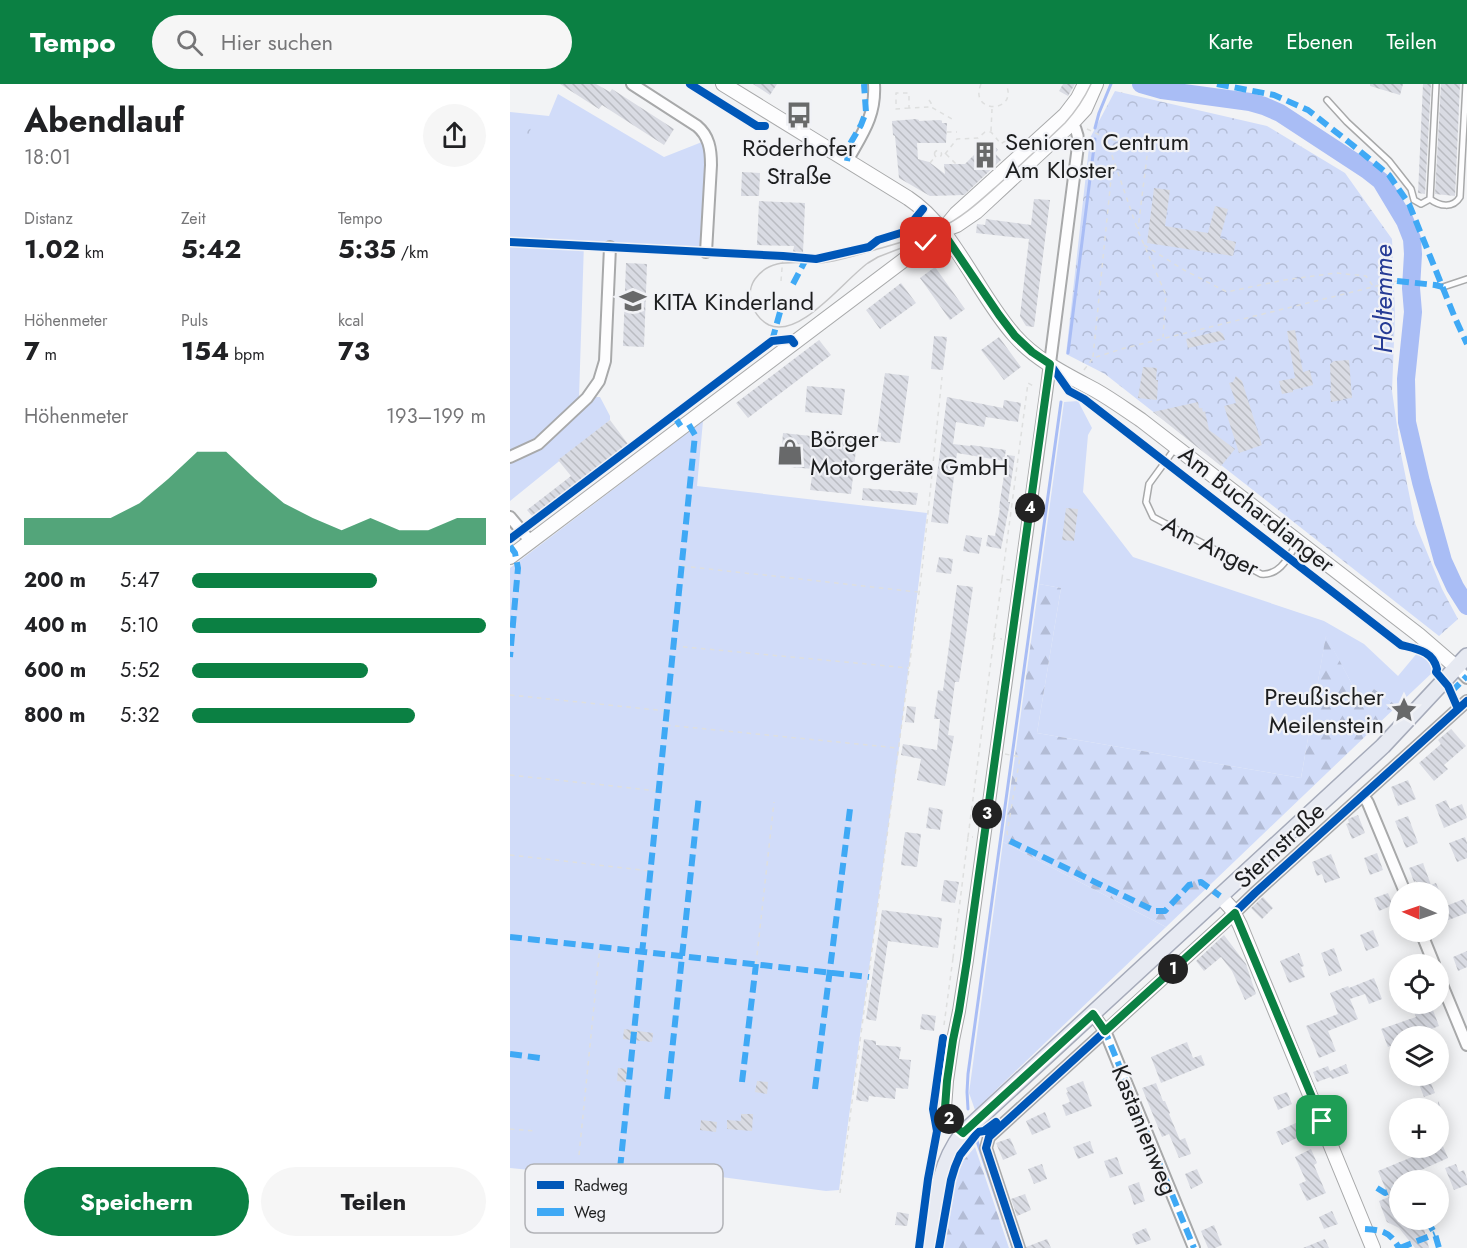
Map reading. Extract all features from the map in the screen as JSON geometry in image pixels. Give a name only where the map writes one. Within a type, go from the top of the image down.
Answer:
[{"type":"main road","name":"Sternstraße","points":[[929,1248],[944,1166],[955,1143],[963,1133],[1383,746],[1463,667]]},
{"type":"street","points":[[632,84],[697,126],[707,138],[711,165],[706,252]]},
{"type":"street","points":[[723,84],[916,203],[942,231],[1015,336],[1032,352],[1050,364]]},
{"type":"street","points":[[847,161],[872,113],[874,84]]},
{"type":"street","points":[[942,231],[957,225],[976,212],[1069,119],[1085,84]]},
{"type":"street","points":[[510,557],[942,231],[956,214],[1022,155],[1085,109],[1096,84]]},
{"type":"street","points":[[963,1133],[952,1124],[945,1108],[947,1081],[967,960],[1046,394],[1078,146],[1078,136],[1069,119]]},
{"type":"street","points":[[510,457],[538,444],[581,405],[599,381],[605,361],[610,246]]},
{"type":"street","name":"Am Buchardianger","points":[[1050,364],[1118,404],[1176,446],[1439,651],[1463,667]]},
{"type":"street","points":[[510,517],[531,542]]},
{"type":"street","name":"Sternstraße","points":[[1019,1248],[986,1148],[989,1137],[1467,701]]},
{"type":"street","points":[[1363,795],[1401,882]]},
{"type":"street","points":[[1220,896],[1235,913],[1373,1248]]},
{"type":"street","points":[[1449,1002],[1467,1045]]},
{"type":"street","name":"Kastanienweg","points":[[1093,1014],[1105,1031],[1194,1248]]},
{"type":"lane","points":[[1430,199],[1436,84]]},
{"type":"lane","points":[[1430,199],[1435,203],[1450,206],[1460,197],[1466,84]]},
{"type":"lane","points":[[1327,99],[1347,122],[1389,161],[1411,189],[1414,200],[1420,204],[1430,199]]},
{"type":"lane","points":[[1443,287],[1467,279]]},
{"type":"lane","name":"Am Anger","points":[[1176,446],[1149,484],[1146,502],[1153,517],[1262,574],[1269,575],[1277,571],[1299,541]]},
{"type":"path","points":[[981,84],[979,91],[981,100],[992,107],[1002,105],[1006,101],[1009,92],[1006,84]]},
{"type":"path","points":[[909,108],[909,93],[896,93],[896,109],[932,108],[956,119]]},
{"type":"path","points":[[929,100],[932,108]]},
{"type":"path","points":[[992,107],[991,132],[1001,144],[1006,141],[1013,143],[1022,155]]},
{"type":"path","points":[[1069,119],[1106,138],[1148,148],[1138,231]]},
{"type":"path","points":[[947,132],[957,132]]},
{"type":"path","points":[[936,156],[940,157],[944,154],[957,139],[978,138],[985,132],[991,132]]},
{"type":"path","points":[[1106,138],[1138,231],[1166,295],[1163,338]]},
{"type":"path","points":[[930,163],[936,156],[935,151],[940,150],[956,164]]},
{"type":"path","points":[[1076,380],[1093,358],[1113,158]]},
{"type":"path","points":[[1144,245],[1184,270],[1227,292],[1284,280],[1336,273],[1366,276],[1374,287]]},
{"type":"path","points":[[781,280],[783,255]]},
{"type":"path","points":[[1093,358],[1163,338],[1397,281]]},
{"type":"path","points":[[840,1193],[919,592],[942,377]]},
{"type":"path","points":[[944,1026],[1028,383],[1046,394]]},
{"type":"path","points":[[682,566],[919,592]]},
{"type":"path","points":[[1002,579],[1019,582]]},
{"type":"path","points":[[993,638],[1011,641]]},
{"type":"path","points":[[674,646],[909,668]]},
{"type":"path","points":[[510,695],[667,711]]},
{"type":"path","points":[[666,725],[899,748]]},
{"type":"path","points":[[1002,754],[1020,757],[1007,833],[1010,841]]},
{"type":"path","points":[[510,775],[659,791]]},
{"type":"path","points":[[756,964],[774,802]]},
{"type":"path","points":[[968,837],[984,838]]},
{"type":"path","points":[[510,855],[651,871]]},
{"type":"path","points":[[579,1155],[600,946]]},
{"type":"path","points":[[953,958],[967,960]]},
{"type":"path","points":[[510,1129],[534,1131]]},
{"type":"green space","points":[[1115,91],[1267,126],[1345,173],[1392,239],[1395,315],[1392,391],[1401,454],[1415,523],[1442,589],[1458,619],[1439,636],[1105,374],[1066,354],[1090,138]]},
{"type":"green space","points":[[558,94],[664,157],[702,142],[708,159],[703,250],[584,243],[579,397],[600,397],[610,420],[510,501],[510,112],[549,116]]},
{"type":"green space","points":[[510,121],[530,121],[531,141],[510,141]]},
{"type":"green space","points":[[1078,401],[1092,428],[1088,435],[1083,492],[1133,557],[1324,621],[1364,644],[1398,676],[1418,652],[1429,659],[1434,671],[1397,706],[1374,689],[1361,701],[1326,636],[1301,778],[1037,733],[1061,588],[1039,584],[1064,402]]},
{"type":"green space","points":[[703,421],[697,486],[927,513],[899,748],[839,1190],[826,1191],[723,1177],[723,1164],[525,1164],[525,1169],[510,1168],[510,568]]},
{"type":"green space","points":[[1039,584],[1061,588],[1037,733],[1301,778],[1326,635],[1361,701],[1374,689],[1397,706],[1166,927],[1003,842]]},
{"type":"green space","points":[[1003,842],[1166,927],[975,1110],[969,1093]]},
{"type":"green space","points":[[975,1147],[1009,1248],[944,1248],[957,1168]]},
{"type":"building","points":[[560,84],[596,84],[610,92],[612,89],[674,129],[664,145],[602,105],[599,109]]},
{"type":"building","points":[[753,84],[777,84],[770,95]]},
{"type":"building","points":[[1063,84],[1075,84],[1068,96],[1059,91]]},
{"type":"building","points":[[1370,84],[1403,84],[1400,95],[1370,86]]},
{"type":"building","points":[[1423,84],[1431,84],[1425,194],[1418,193]]},
{"type":"building","points":[[1441,84],[1460,84],[1455,196],[1435,194]]},
{"type":"building","name":"Senioren Centrum Am Kloster","points":[[916,119],[919,121],[940,120],[942,123],[947,123],[946,143],[917,143],[918,159],[929,162],[945,174],[944,164],[965,164],[989,140],[998,150],[995,153],[1001,160],[964,195],[930,196],[899,178],[892,121]]},
{"type":"building","points":[[742,172],[760,173],[759,196],[741,196]]},
{"type":"building","points":[[1154,188],[1170,190],[1165,226],[1208,233],[1215,206],[1228,209],[1220,238],[1236,242],[1233,256],[1147,243]]},
{"type":"building","points":[[1034,199],[1050,200],[1034,327],[1026,326],[1020,316],[1029,239],[976,233],[977,224],[985,225],[986,219],[1031,225]]},
{"type":"building","points":[[759,201],[805,203],[803,253],[793,252],[794,246],[757,245]]},
{"type":"building","points":[[626,263],[647,264],[644,347],[623,346]]},
{"type":"building","points":[[935,267],[965,309],[950,320],[920,278]]},
{"type":"building","points":[[901,283],[916,303],[880,329],[866,310]]},
{"type":"building","points":[[1295,330],[1303,372],[1310,370],[1313,385],[1282,394],[1279,381],[1295,378],[1287,331]]},
{"type":"building","points":[[1219,331],[1225,340],[1188,348],[1186,339]]},
{"type":"building","points":[[934,336],[947,337],[943,370],[931,369]]},
{"type":"building","points":[[999,337],[1021,367],[1004,380],[981,350]]},
{"type":"building","points":[[819,340],[831,355],[748,418],[736,403]]},
{"type":"building","points":[[1349,360],[1352,398],[1331,402],[1330,364],[1334,361]]},
{"type":"building","points":[[1143,367],[1157,368],[1157,400],[1138,398]]},
{"type":"building","points":[[885,373],[909,376],[900,443],[880,441],[881,433],[877,432]]},
{"type":"building","points":[[1236,376],[1242,381],[1262,445],[1239,453],[1224,406],[1236,403],[1229,383],[1233,382]]},
{"type":"building","points":[[807,386],[845,389],[842,415],[805,412]]},
{"type":"building","points":[[947,397],[1003,408],[1004,400],[1021,403],[1018,422],[986,417],[984,427],[956,422],[953,444],[1006,450],[1004,461],[957,453],[948,524],[931,522]]},
{"type":"building","points":[[1198,402],[1199,408],[1205,411],[1209,430],[1235,449],[1221,466],[1153,412]]},
{"type":"building","points":[[610,420],[628,444],[533,517],[527,510],[571,476],[558,460]]},
{"type":"building","points":[[783,433],[857,441],[851,494],[810,490],[813,469],[779,466],[778,445],[782,445]]},
{"type":"building","points":[[1007,455],[1015,456],[1008,502],[1010,502],[1001,549],[986,546],[988,535],[995,536]]},
{"type":"building","points":[[863,488],[918,493],[916,505],[862,500]]},
{"type":"building","points":[[1066,508],[1078,509],[1074,541],[1062,540]]},
{"type":"building","points":[[966,535],[982,538],[979,554],[963,551]]},
{"type":"building","points":[[939,557],[953,559],[951,574],[936,572]]},
{"type":"building","points":[[957,585],[973,587],[959,682],[955,682],[948,735],[954,736],[945,786],[917,780],[921,759],[901,755],[903,744],[937,750],[940,719],[934,719],[938,690],[943,691]]},
{"type":"building","points":[[907,706],[916,707],[914,723],[905,722]]},
{"type":"building","points":[[1451,729],[1466,746],[1444,765],[1448,769],[1434,781],[1419,763],[1441,744],[1438,740]]},
{"type":"building","points":[[1408,780],[1416,799],[1398,806],[1391,787]]},
{"type":"building","points":[[1446,800],[1450,809],[1462,804],[1467,818],[1444,828],[1435,805]]},
{"type":"building","points":[[929,807],[943,810],[940,830],[926,828]]},
{"type":"building","points":[[1358,815],[1365,833],[1352,839],[1346,824],[1349,823],[1348,819]]},
{"type":"building","points":[[1408,816],[1418,843],[1406,848],[1395,821]]},
{"type":"building","points":[[905,832],[921,834],[917,867],[901,865]]},
{"type":"building","points":[[1465,837],[1467,858],[1457,862],[1449,843]]},
{"type":"building","points":[[1377,853],[1383,870],[1370,875],[1364,858]]},
{"type":"building","points":[[1331,854],[1340,878],[1325,883],[1322,874],[1317,876],[1312,862]]},
{"type":"building","points":[[1423,863],[1430,882],[1414,882],[1409,868]]},
{"type":"building","points":[[944,880],[959,882],[955,903],[941,901]]},
{"type":"building","points":[[1388,893],[1389,907],[1379,911],[1374,898]]},
{"type":"building","points":[[1263,897],[1273,908],[1262,919],[1251,908]]},
{"type":"building","points":[[1464,899],[1467,913],[1449,920],[1449,905]]},
{"type":"building","points":[[882,910],[942,918],[938,948],[888,941],[876,1021],[866,1019]]},
{"type":"building","points":[[1373,930],[1379,946],[1366,951],[1360,935]]},
{"type":"building","points":[[1224,935],[1246,964],[1256,994],[1245,1000],[1232,971],[1221,957],[1204,971],[1196,961]]},
{"type":"building","points":[[1334,948],[1342,971],[1329,976],[1321,953]]},
{"type":"building","points":[[1467,951],[1467,967],[1458,971],[1453,957]]},
{"type":"building","points":[[1299,953],[1305,977],[1289,983],[1280,961]]},
{"type":"building","points":[[1374,978],[1382,999],[1369,1004],[1365,994],[1350,999],[1358,1019],[1328,1031],[1336,1051],[1319,1058],[1306,1026],[1338,1014],[1330,993]]},
{"type":"building","points":[[922,1014],[936,1016],[934,1031],[920,1029]]},
{"type":"building","points":[[1415,1014],[1434,1014],[1439,1026],[1390,1026],[1416,1017]]},
{"type":"building","points":[[1389,1026],[1389,1047],[1388,1047],[1381,1029]]},
{"type":"building","points":[[624,1029],[653,1033],[652,1042],[623,1039]]},
{"type":"building","points":[[864,1039],[876,1041],[876,1045],[901,1047],[899,1059],[911,1060],[908,1089],[896,1088],[895,1099],[869,1096],[868,1102],[856,1100]]},
{"type":"building","points":[[1187,1042],[1193,1058],[1201,1055],[1205,1065],[1161,1083],[1151,1057]]},
{"type":"building","points":[[1346,1064],[1349,1073],[1317,1082],[1313,1072],[1328,1066],[1330,1071]]},
{"type":"building","points":[[618,1068],[627,1069],[626,1082],[617,1081]]},
{"type":"building","points":[[757,1081],[768,1082],[767,1094],[755,1092]]},
{"type":"building","points":[[1083,1081],[1092,1106],[1066,1116],[1062,1105],[1070,1102],[1066,1088]]},
{"type":"building","points":[[1156,1083],[1180,1140],[1185,1138],[1191,1154],[1179,1158],[1169,1134],[1162,1137],[1142,1088]]},
{"type":"building","points":[[1420,1086],[1432,1086],[1435,1093],[1424,1097]]},
{"type":"building","points":[[1287,1092],[1292,1104],[1278,1110],[1273,1097]]},
{"type":"building","points":[[1045,1112],[1051,1127],[1032,1135],[1026,1121]]},
{"type":"building","points":[[741,1114],[753,1114],[752,1131],[727,1129],[727,1120],[741,1121]]},
{"type":"building","points":[[701,1120],[717,1122],[716,1132],[700,1130]]},
{"type":"building","points":[[1298,1122],[1303,1135],[1282,1145],[1276,1132]]},
{"type":"building","points":[[1010,1138],[1017,1154],[1003,1160],[996,1143]]},
{"type":"building","points":[[1090,1141],[1094,1153],[1078,1159],[1073,1147]]},
{"type":"building","points":[[1311,1149],[1317,1163],[1314,1165],[1326,1193],[1307,1201],[1299,1184],[1306,1181],[1295,1157]]},
{"type":"building","points":[[1117,1157],[1123,1174],[1110,1178],[1104,1161]]},
{"type":"building","points":[[1410,1158],[1448,1158],[1421,1170],[1389,1170],[1389,1197],[1378,1171]]},
{"type":"building","points":[[1042,1164],[1047,1179],[1034,1184],[1028,1169]]},
{"type":"building","points":[[1456,1164],[1459,1172],[1464,1170],[1467,1185],[1454,1190],[1449,1178],[1449,1170],[1445,1168]]},
{"type":"building","points":[[1197,1169],[1203,1183],[1191,1189],[1185,1174]]},
{"type":"building","points":[[1139,1182],[1145,1201],[1134,1205],[1128,1186]]},
{"type":"building","points":[[1025,1194],[1031,1210],[1017,1216],[1011,1199]]},
{"type":"building","points":[[1389,1197],[1389,1223],[1386,1220],[1379,1201]]},
{"type":"building","points":[[1332,1211],[1338,1224],[1324,1229],[1319,1217]]},
{"type":"building","points":[[897,1212],[909,1214],[907,1226],[895,1225]]},
{"type":"building","points":[[1214,1225],[1222,1245],[1208,1248],[1201,1231]]},
{"type":"building","points":[[1146,1228],[1151,1240],[1136,1245],[1132,1234]]},
{"type":"building","points":[[1401,1230],[1424,1230],[1429,1248],[1415,1248]]},
{"type":"building","points":[[1047,1239],[1051,1248],[1026,1248],[1026,1247]]},
{"type":"building","points":[[1325,1239],[1329,1248],[1303,1248]]},
{"type":"waterway","points":[[1095,128],[1111,84]]},
{"type":"waterway","name":"Holtemme","points":[[1141,84],[1162,90],[1264,106],[1280,113],[1381,181],[1405,221],[1412,239],[1413,312],[1406,379],[1407,422],[1443,561],[1467,606]]},
{"type":"waterway","points":[[1068,353],[1095,139]]},
{"type":"waterway","points":[[968,1109],[968,1074],[1061,402]]},
{"type":"waterway","points":[[976,1138],[1013,1248]]},
{"type":"tram line","points":[[909,245],[868,263],[821,306],[794,324],[781,327],[769,325],[763,321],[752,305],[750,291],[753,282],[762,271],[770,266],[827,262],[847,258],[904,242],[956,219],[971,209],[1065,123],[1080,105],[1091,84]]},
{"type":"marked path","points":[[847,161],[850,144],[866,112],[864,84]]},
{"type":"marked path","points":[[1217,84],[1274,95],[1308,110],[1389,175],[1409,204],[1467,344]]},
{"type":"marked path","points":[[793,284],[805,257]]},
{"type":"marked path","points":[[1397,281],[1443,287]]},
{"type":"marked path","points":[[772,341],[780,312]]},
{"type":"marked path","points":[[674,416],[682,428]]},
{"type":"marked path","points":[[621,1164],[695,435],[688,423]]},
{"type":"marked path","points":[[510,546],[515,553],[518,568],[510,657]]},
{"type":"marked path","points":[[1451,692],[1467,676]]},
{"type":"marked path","points":[[667,1099],[699,795]]},
{"type":"marked path","points":[[815,1089],[850,809]]},
{"type":"marked path","points":[[1010,841],[1155,911],[1165,911],[1189,885],[1201,882],[1220,896]]},
{"type":"marked path","points":[[510,937],[869,977]]},
{"type":"marked path","points":[[742,1082],[756,964]]},
{"type":"marked path","points":[[1093,1014],[1105,1031],[1194,1248]]},
{"type":"marked path","points":[[510,1054],[540,1058]]},
{"type":"marked path","points":[[1377,1188],[1385,1193],[1389,1191]]},
{"type":"marked path","points":[[1365,1229],[1385,1233],[1399,1248]]},
{"type":"marked path","points":[[1433,1230],[1439,1248]]},
{"type":"marked path","points":[[1400,1248],[1435,1234]]},
{"type":"cycle path","points":[[690,84],[757,126],[765,126]]},
{"type":"cycle path","points":[[510,242],[816,259],[869,247],[878,240],[904,232],[923,209]]},
{"type":"cycle path","points":[[510,539],[772,341],[791,339],[794,343]]},
{"type":"cycle path","points":[[1050,364],[1069,391],[1084,399],[1401,645],[1418,650],[1432,658],[1436,672],[1448,686],[1458,709]]},
{"type":"cycle path","points":[[1019,1248],[986,1148],[989,1137],[1467,701]]},
{"type":"cycle path","points":[[919,1248],[937,1131],[933,1109],[943,1038]]},
{"type":"cycle path","points":[[939,1248],[951,1180],[960,1155],[978,1132],[984,1131],[996,1122]]},
{"type":"place","name":"Röderhofer Straße","points":[[799,115]]},
{"type":"place","name":"Senioren Centrum Am Kloster","points":[[985,155]]},
{"type":"place","name":"KITA Kinderland","points":[[633,301]]},
{"type":"place","name":"Börger Motorgeräte GmbH","points":[[790,452]]},
{"type":"place","name":"Preußischer Meilenstein","points":[[1404,710]]},
{"type":"route","points":[[926,243],[942,231],[1015,336],[1032,352],[1050,364],[967,960],[947,1081],[945,1108],[948,1116],[952,1124],[963,1133],[1093,1014],[1105,1031],[1235,913],[1322,1121]]}]
